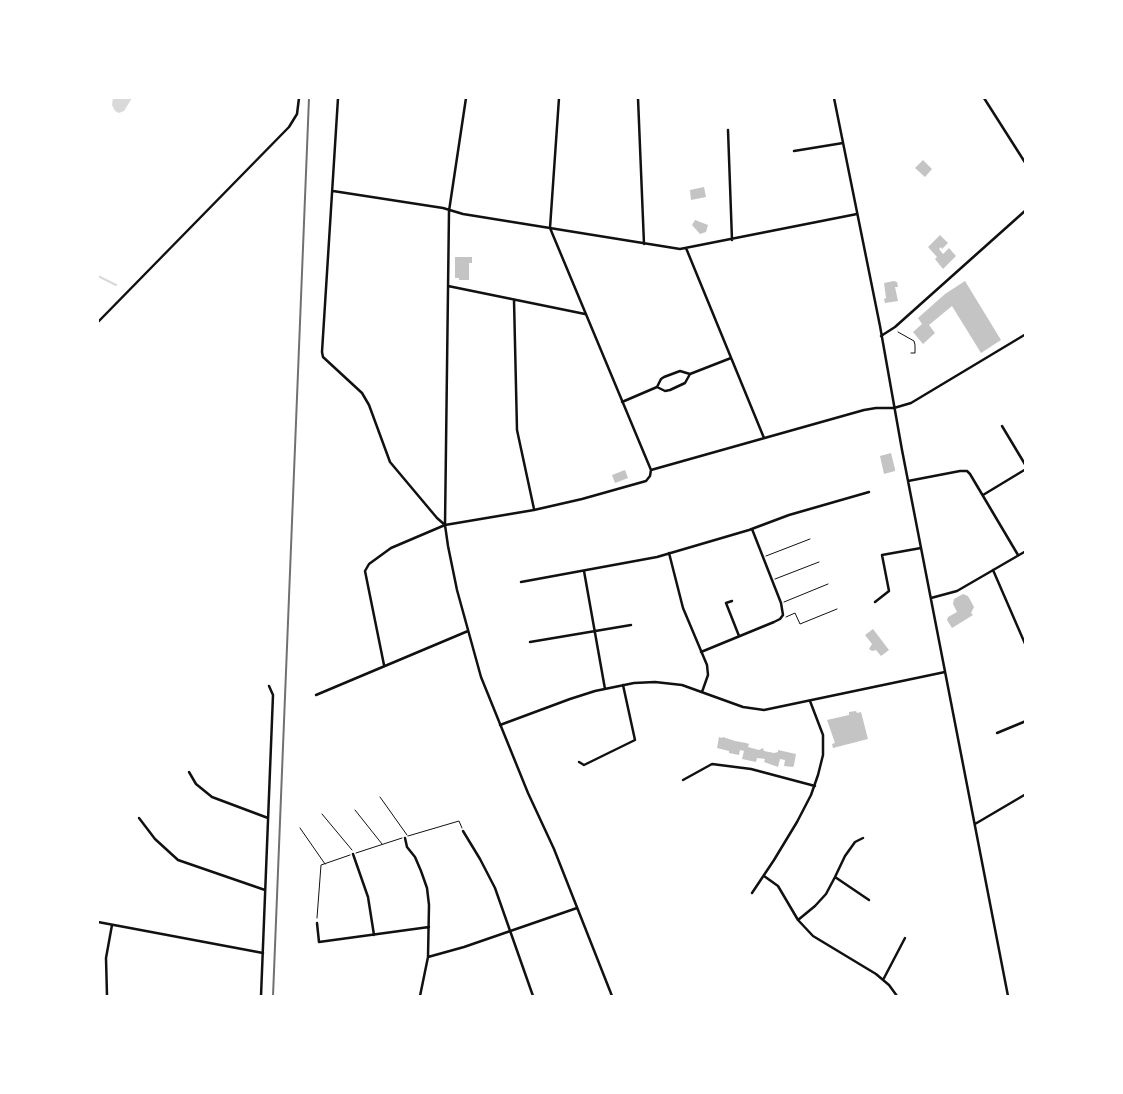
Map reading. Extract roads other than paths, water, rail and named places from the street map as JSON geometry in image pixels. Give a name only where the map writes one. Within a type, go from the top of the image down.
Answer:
[{"type":"street","points":[[98,322],[289,127],[297,114],[299,98]]},
{"type":"street","points":[[338,98],[323,357],[362,393],[390,462],[436,518],[445,525]]},
{"type":"street","points":[[466,98],[449,211],[445,525],[454,580],[479,674],[528,793],[548,836],[612,996]]},
{"type":"street","points":[[384,666],[364,574],[366,568],[391,548],[445,525],[534,510],[589,498],[646,481],[650,476],[651,470],[550,228],[559,98]]},
{"type":"street","points":[[638,98],[644,244]]},
{"type":"street","points":[[834,98],[882,336],[894,408],[1008,996]]},
{"type":"street","points":[[984,98],[1026,164]]},
{"type":"street","points":[[728,130],[732,240]]},
{"type":"street","points":[[794,151],[843,143]]},
{"type":"street","points":[[333,190],[672,248],[686,248],[732,240],[857,214]]},
{"type":"street","points":[[882,336],[895,327],[1026,210]]},
{"type":"street","points":[[686,248],[764,438]]},
{"type":"street","points":[[448,286],[586,314]]},
{"type":"street","points":[[514,300],[516,429],[534,510]]},
{"type":"street","points":[[651,470],[864,410],[894,408],[914,402],[1026,334]]},
{"type":"street","points":[[657,387],[666,391],[670,390],[685,383],[690,374],[731,358]]},
{"type":"street","points":[[622,402],[657,387],[662,378],[676,372],[682,371],[690,374]]},
{"type":"street","points":[[983,495],[1026,468],[1002,426]]},
{"type":"street","points":[[908,481],[964,470],[970,474],[1018,555]]},
{"type":"street","points":[[521,582],[669,554],[752,529],[789,515],[869,492]]},
{"type":"street","points":[[701,652],[780,619],[783,615],[781,603],[752,529]]},
{"type":"street","points":[[875,602],[889,591],[882,555],[921,548]]},
{"type":"street","points":[[931,598],[957,591],[1026,551]]},
{"type":"street","points":[[669,554],[681,600],[707,665],[708,675],[702,692]]},
{"type":"street","points":[[993,570],[1026,646]]},
{"type":"street","points":[[584,571],[604,689]]},
{"type":"street","points":[[732,601],[726,603],[739,636]]},
{"type":"street","points":[[530,642],[631,625]]},
{"type":"street","points":[[316,694],[468,631]]},
{"type":"street","points":[[500,725],[547,706],[623,685],[655,682],[682,685],[743,708],[756,710],[810,701],[946,672]]},
{"type":"street","points":[[579,762],[584,765],[635,740],[623,685]]},
{"type":"street","points":[[261,996],[273,695],[270,686]]},
{"type":"street","points":[[752,893],[797,822],[815,786],[823,756],[824,742],[810,701]]},
{"type":"street","points":[[997,733],[1026,721]]},
{"type":"street","points":[[683,780],[712,764],[751,769],[815,786]]},
{"type":"street","points":[[189,772],[196,784],[212,797],[268,818]]},
{"type":"street","points":[[975,824],[1026,794]]},
{"type":"street","points":[[139,818],[155,839],[178,860],[265,890]]},
{"type":"street","points":[[463,831],[492,883],[533,996]]},
{"type":"street","points":[[406,837],[408,847],[419,866],[427,888],[429,905],[428,957],[420,996]]},
{"type":"street","points":[[798,920],[820,901],[836,878],[845,856],[854,843],[863,838]]},
{"type":"street","points":[[354,854],[368,897],[374,935]]},
{"type":"street","points":[[764,876],[778,886],[798,920],[813,936],[865,967],[883,980],[898,996]]},
{"type":"street","points":[[836,878],[869,900]]},
{"type":"street","points":[[428,957],[577,908]]},
{"type":"street","points":[[98,922],[263,953]]},
{"type":"street","points":[[317,923],[319,942],[430,927]]},
{"type":"street","points":[[107,996],[106,958],[112,925]]},
{"type":"street","points":[[883,980],[905,938]]},
{"type":"lane","points":[[898,332],[914,341],[916,345],[915,353],[911,353]]},
{"type":"waterway","points":[[98,276],[116,285]]},
{"type":"railway","points":[[273,996],[309,98]]}]
